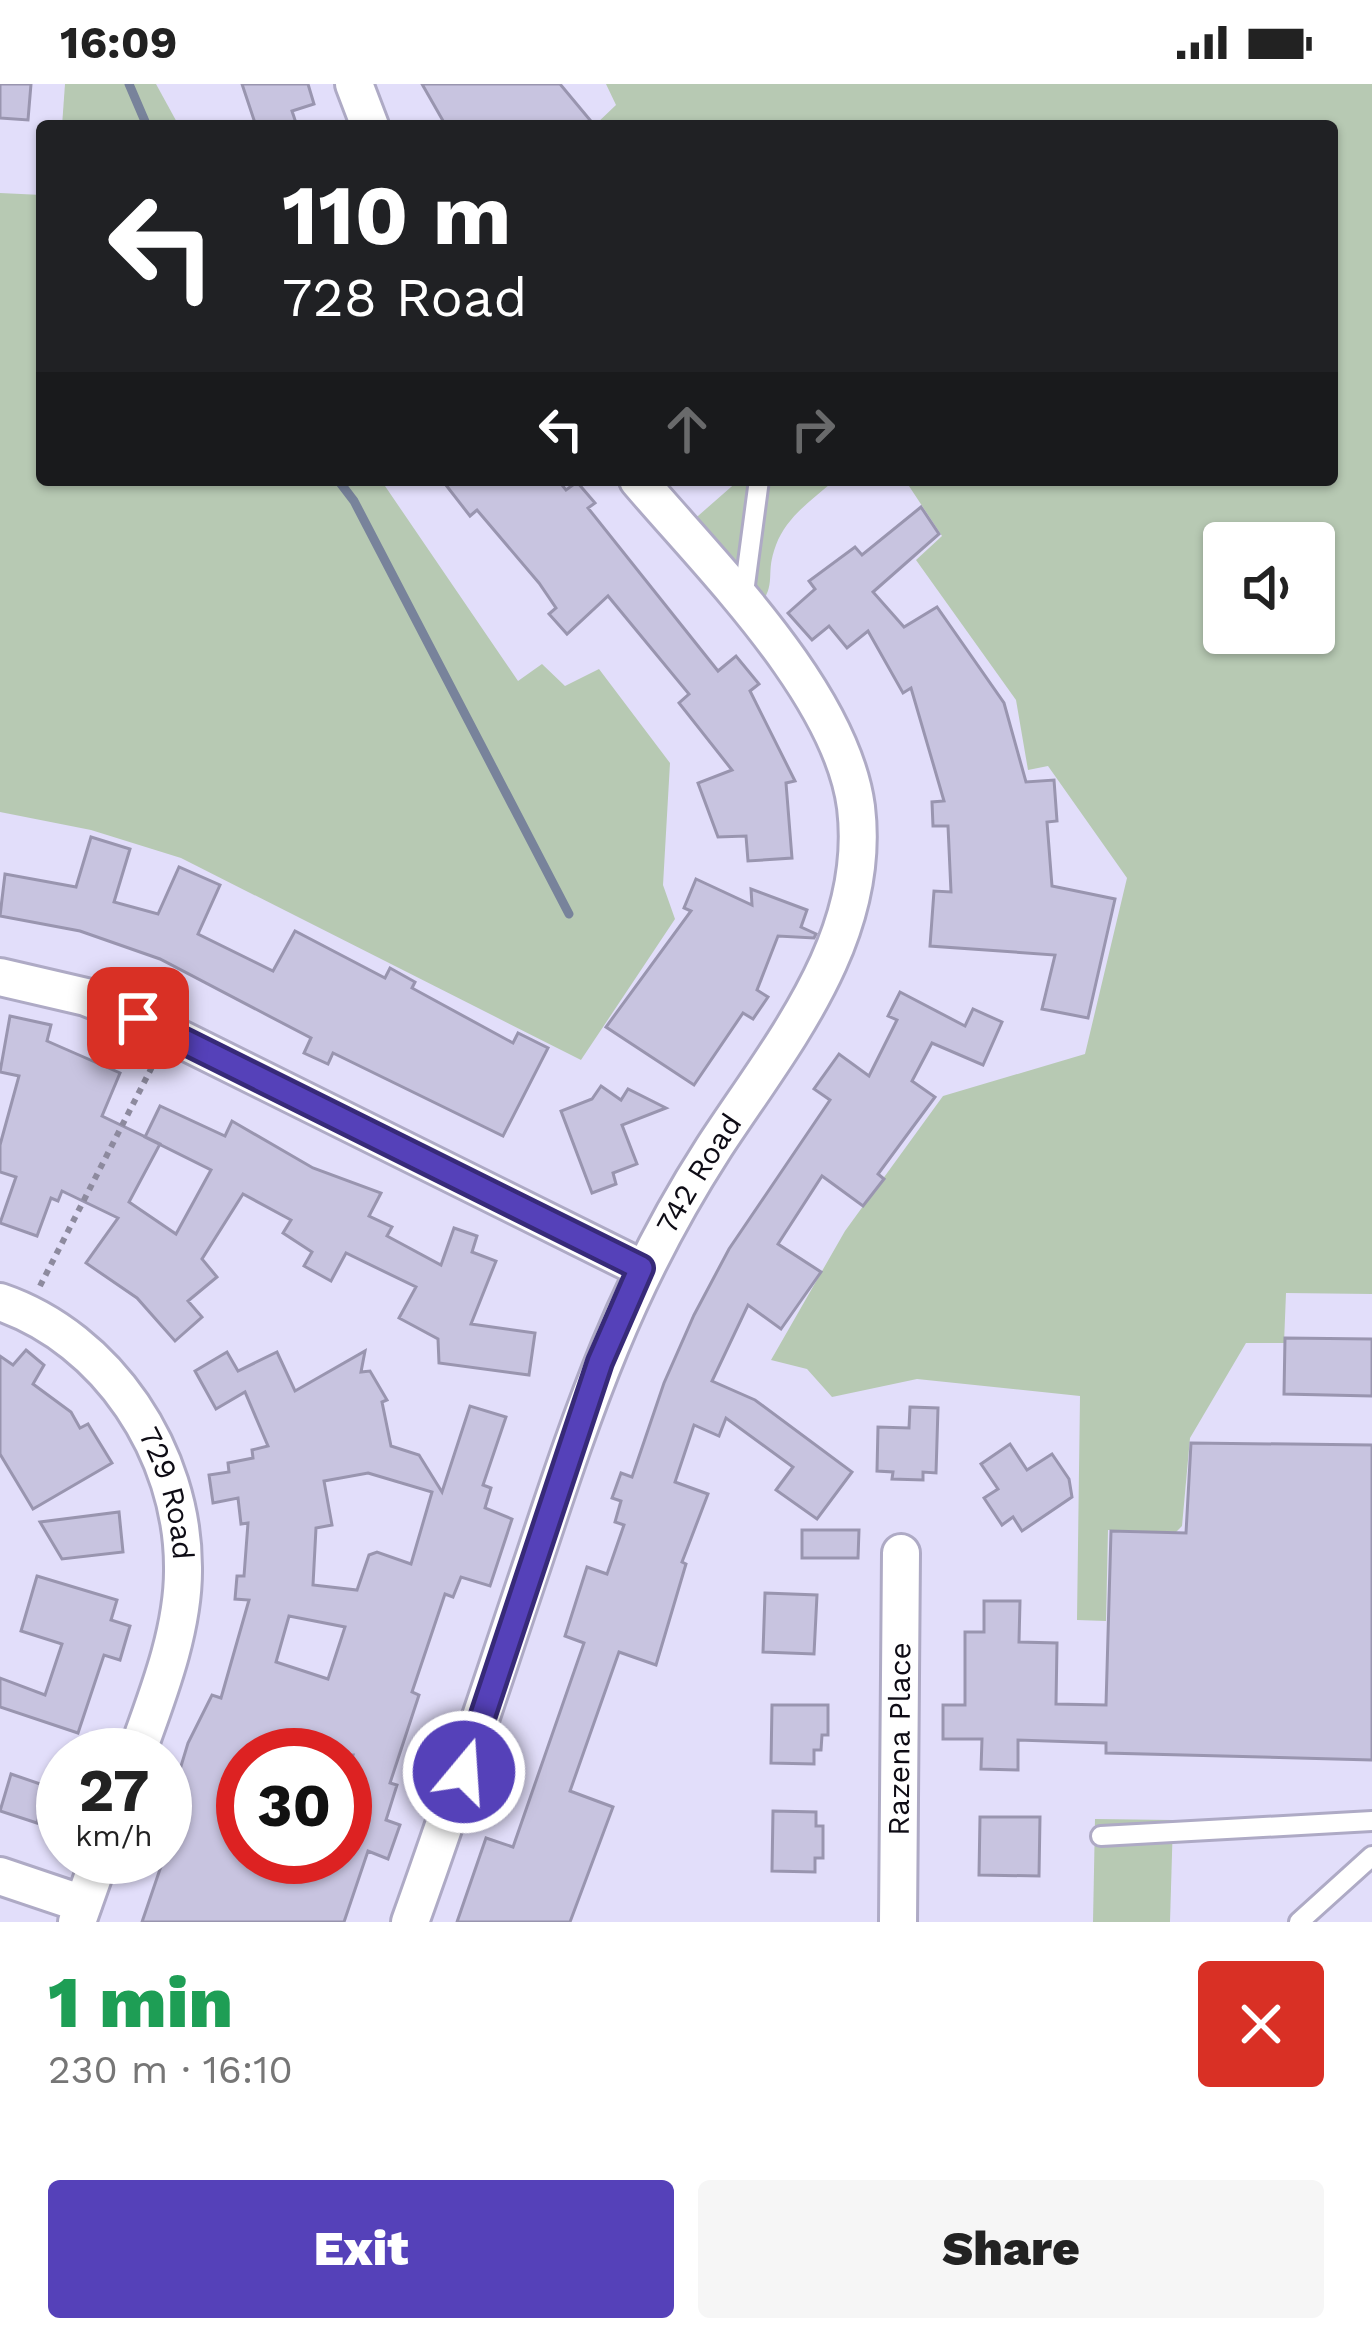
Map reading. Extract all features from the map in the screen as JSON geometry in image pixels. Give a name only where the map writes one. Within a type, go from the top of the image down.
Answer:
[{"type":"street","points":[[354,84],[368,120]]},
{"type":"street","name":"742 Road","points":[[410,1922],[600,1362],[641,1268],[812,994],[855,893],[856,809],[835,732],[802,678],[643,486]]},
{"type":"street","points":[[0,977],[86,998],[169,1033],[641,1268]]},
{"type":"street","name":"729 Road","points":[[14,1306],[69,1338],[120,1388],[158,1452],[172,1490],[184,1569],[178,1614],[144,1728]]},
{"type":"street","name":"Razena Place","points":[[898,1922],[901,1553]]},
{"type":"street","points":[[0,1876],[80,1913],[90,1884]]},
{"type":"lane","points":[[742,605],[759,486]]},
{"type":"lane","points":[[1101,1836],[1372,1821]]},
{"type":"lane","points":[[1299,1922],[1372,1856]]},
{"type":"path","points":[[14,1306],[169,1033]]},
{"type":"green space","points":[[65,84],[156,84],[176,120],[62,120]]},
{"type":"green space","points":[[606,84],[1372,84],[1372,1294],[1286,1293],[1284,1343],[1246,1343],[1190,1438],[1182,1526],[1176,1532],[1108,1530],[1106,1621],[1077,1620],[1080,1396],[917,1379],[832,1397],[807,1369],[771,1360],[845,1231],[943,1096],[1085,1054],[1127,878],[1048,766],[1028,770],[1016,700],[916,560],[942,536],[909,486],[1338,486],[1338,120],[600,120],[616,105]]},
{"type":"green space","points":[[0,193],[36,195],[36,486],[385,486],[518,681],[542,664],[565,686],[599,669],[670,763],[663,885],[675,919],[581,1060],[181,858],[91,830],[0,812]]},
{"type":"green space","points":[[732,486],[828,486],[781,535],[772,556],[769,588],[752,616],[682,530]]},
{"type":"green space","points":[[1095,1819],[1173,1820],[1170,1922],[1093,1922]]},
{"type":"building","points":[[0,84],[31,84],[28,120],[0,118]]},
{"type":"building","points":[[242,84],[308,84],[314,104],[292,111],[295,120],[254,120]]},
{"type":"building","points":[[422,84],[560,84],[590,120],[443,120]]},
{"type":"building","points":[[447,486],[563,486],[566,490],[580,486],[595,503],[588,508],[718,671],[736,656],[759,684],[750,691],[795,781],[786,783],[792,858],[748,861],[746,836],[718,837],[698,783],[732,770],[679,703],[689,694],[608,596],[567,634],[549,614],[556,608],[539,583],[477,510],[470,516]]},
{"type":"building","points":[[921,507],[939,534],[873,592],[904,627],[937,607],[1004,703],[1026,782],[1054,780],[1057,821],[1047,822],[1052,886],[1115,899],[1088,1018],[1042,1009],[1055,955],[930,946],[934,891],[951,892],[948,826],[933,826],[932,802],[944,801],[911,688],[903,693],[868,631],[847,648],[829,626],[812,640],[788,613],[815,589],[809,581],[855,547],[862,555]]},
{"type":"building","points":[[91,837],[130,849],[114,902],[158,914],[179,867],[220,885],[198,934],[273,971],[295,931],[385,978],[390,968],[415,982],[412,988],[513,1043],[518,1033],[548,1048],[503,1136],[333,1053],[328,1064],[304,1053],[311,1038],[160,959],[80,931],[0,916],[5,874],[76,887]]},
{"type":"building","points":[[696,879],[752,905],[751,889],[807,910],[801,927],[816,934],[814,938],[778,936],[757,990],[768,997],[753,1019],[743,1013],[694,1085],[606,1027],[691,911],[684,908]]},
{"type":"building","points":[[900,992],[965,1026],[973,1009],[1002,1022],[983,1065],[932,1043],[912,1081],[935,1097],[878,1174],[884,1179],[863,1206],[822,1176],[778,1244],[821,1272],[781,1329],[748,1305],[712,1381],[755,1400],[852,1472],[817,1519],[776,1490],[793,1467],[726,1418],[719,1436],[694,1425],[675,1482],[708,1494],[682,1562],[686,1564],[656,1665],[619,1652],[570,1791],[613,1807],[570,1922],[457,1922],[486,1838],[513,1847],[584,1643],[565,1636],[587,1567],[607,1574],[624,1525],[615,1522],[621,1501],[612,1498],[621,1473],[632,1477],[664,1383],[694,1315],[729,1249],[830,1100],[814,1089],[839,1054],[869,1076],[897,1020],[888,1016]]},
{"type":"building","points":[[10,1016],[51,1025],[47,1041],[120,1073],[102,1116],[145,1137],[160,1106],[225,1136],[232,1121],[313,1168],[381,1193],[369,1216],[392,1227],[387,1236],[441,1265],[454,1228],[477,1236],[472,1252],[496,1261],[471,1324],[535,1333],[529,1375],[439,1363],[438,1339],[399,1318],[416,1287],[346,1253],[331,1281],[304,1266],[312,1252],[283,1233],[291,1220],[243,1194],[202,1259],[217,1277],[188,1301],[202,1317],[175,1341],[137,1298],[86,1263],[118,1218],[62,1191],[58,1201],[51,1198],[37,1236],[0,1223],[16,1177],[0,1172],[0,1145],[19,1076],[0,1072]],"holes":[[[160,1144],[211,1170],[176,1234],[129,1202]]]},
{"type":"building","points":[[601,1086],[621,1100],[628,1089],[666,1108],[622,1125],[637,1164],[613,1173],[616,1184],[592,1193],[561,1111],[592,1099]]},
{"type":"building","points":[[1285,1338],[1372,1339],[1372,1396],[1284,1394]]},
{"type":"building","points":[[26,1350],[44,1365],[33,1384],[71,1412],[80,1428],[88,1424],[112,1463],[33,1509],[0,1454],[0,1356],[13,1365]]},
{"type":"building","points":[[365,1351],[361,1372],[370,1371],[387,1400],[382,1402],[391,1446],[419,1455],[442,1492],[470,1406],[506,1417],[483,1485],[491,1488],[485,1508],[512,1519],[490,1586],[461,1577],[453,1597],[445,1594],[412,1692],[419,1695],[390,1783],[397,1785],[386,1820],[400,1825],[388,1859],[372,1853],[372,1728],[216,1728],[216,1884],[357,1884],[344,1922],[142,1922],[155,1884],[192,1884],[192,1735],[212,1695],[221,1698],[249,1600],[235,1599],[237,1576],[244,1576],[248,1523],[241,1524],[238,1498],[213,1503],[209,1475],[229,1472],[228,1463],[253,1458],[252,1450],[268,1446],[245,1392],[216,1409],[195,1371],[227,1352],[238,1371],[277,1352],[295,1391]],"holes":[[[368,1473],[432,1492],[411,1564],[377,1552],[369,1555],[357,1590],[313,1585],[316,1528],[332,1525],[324,1481]],[[289,1616],[345,1627],[328,1679],[276,1662]]]},
{"type":"building","points":[[910,1407],[938,1408],[936,1473],[923,1472],[923,1480],[892,1479],[893,1472],[877,1471],[878,1427],[909,1428]]},
{"type":"building","points":[[1191,1443],[1372,1445],[1372,1760],[1106,1753],[1106,1743],[1018,1740],[1018,1770],[981,1769],[982,1739],[943,1739],[943,1705],[965,1705],[965,1632],[984,1632],[984,1601],[1020,1601],[1019,1642],[1057,1643],[1056,1704],[1106,1705],[1111,1531],[1186,1533]]},
{"type":"building","points":[[1010,1444],[1027,1470],[1052,1454],[1069,1479],[1072,1497],[1022,1531],[1013,1517],[1002,1525],[984,1498],[998,1489],[981,1464]]},
{"type":"building","points":[[119,1512],[123,1552],[62,1559],[40,1522]]},
{"type":"building","points":[[802,1530],[859,1530],[858,1558],[802,1558]]},
{"type":"building","points":[[37,1576],[117,1600],[111,1620],[130,1626],[120,1660],[104,1655],[80,1728],[63,1728],[0,1707],[0,1678],[45,1695],[62,1644],[21,1631]]},
{"type":"building","points":[[765,1593],[817,1595],[814,1654],[763,1652]]},
{"type":"building","points":[[772,1705],[828,1705],[828,1735],[822,1735],[821,1750],[814,1750],[814,1764],[771,1763]]},
{"type":"building","points":[[11,1774],[36,1783],[36,1823],[0,1811]]},
{"type":"building","points":[[773,1811],[816,1812],[816,1826],[823,1826],[823,1858],[815,1858],[815,1872],[772,1871]]},
{"type":"building","points":[[980,1817],[1040,1817],[1039,1876],[979,1875]]},
{"type":"waterway","points":[[129,84],[144,120]]},
{"type":"waterway","points":[[343,486],[569,914]]},
{"type":"route","points":[[138,1018],[641,1268],[600,1362],[464,1772]]}]
